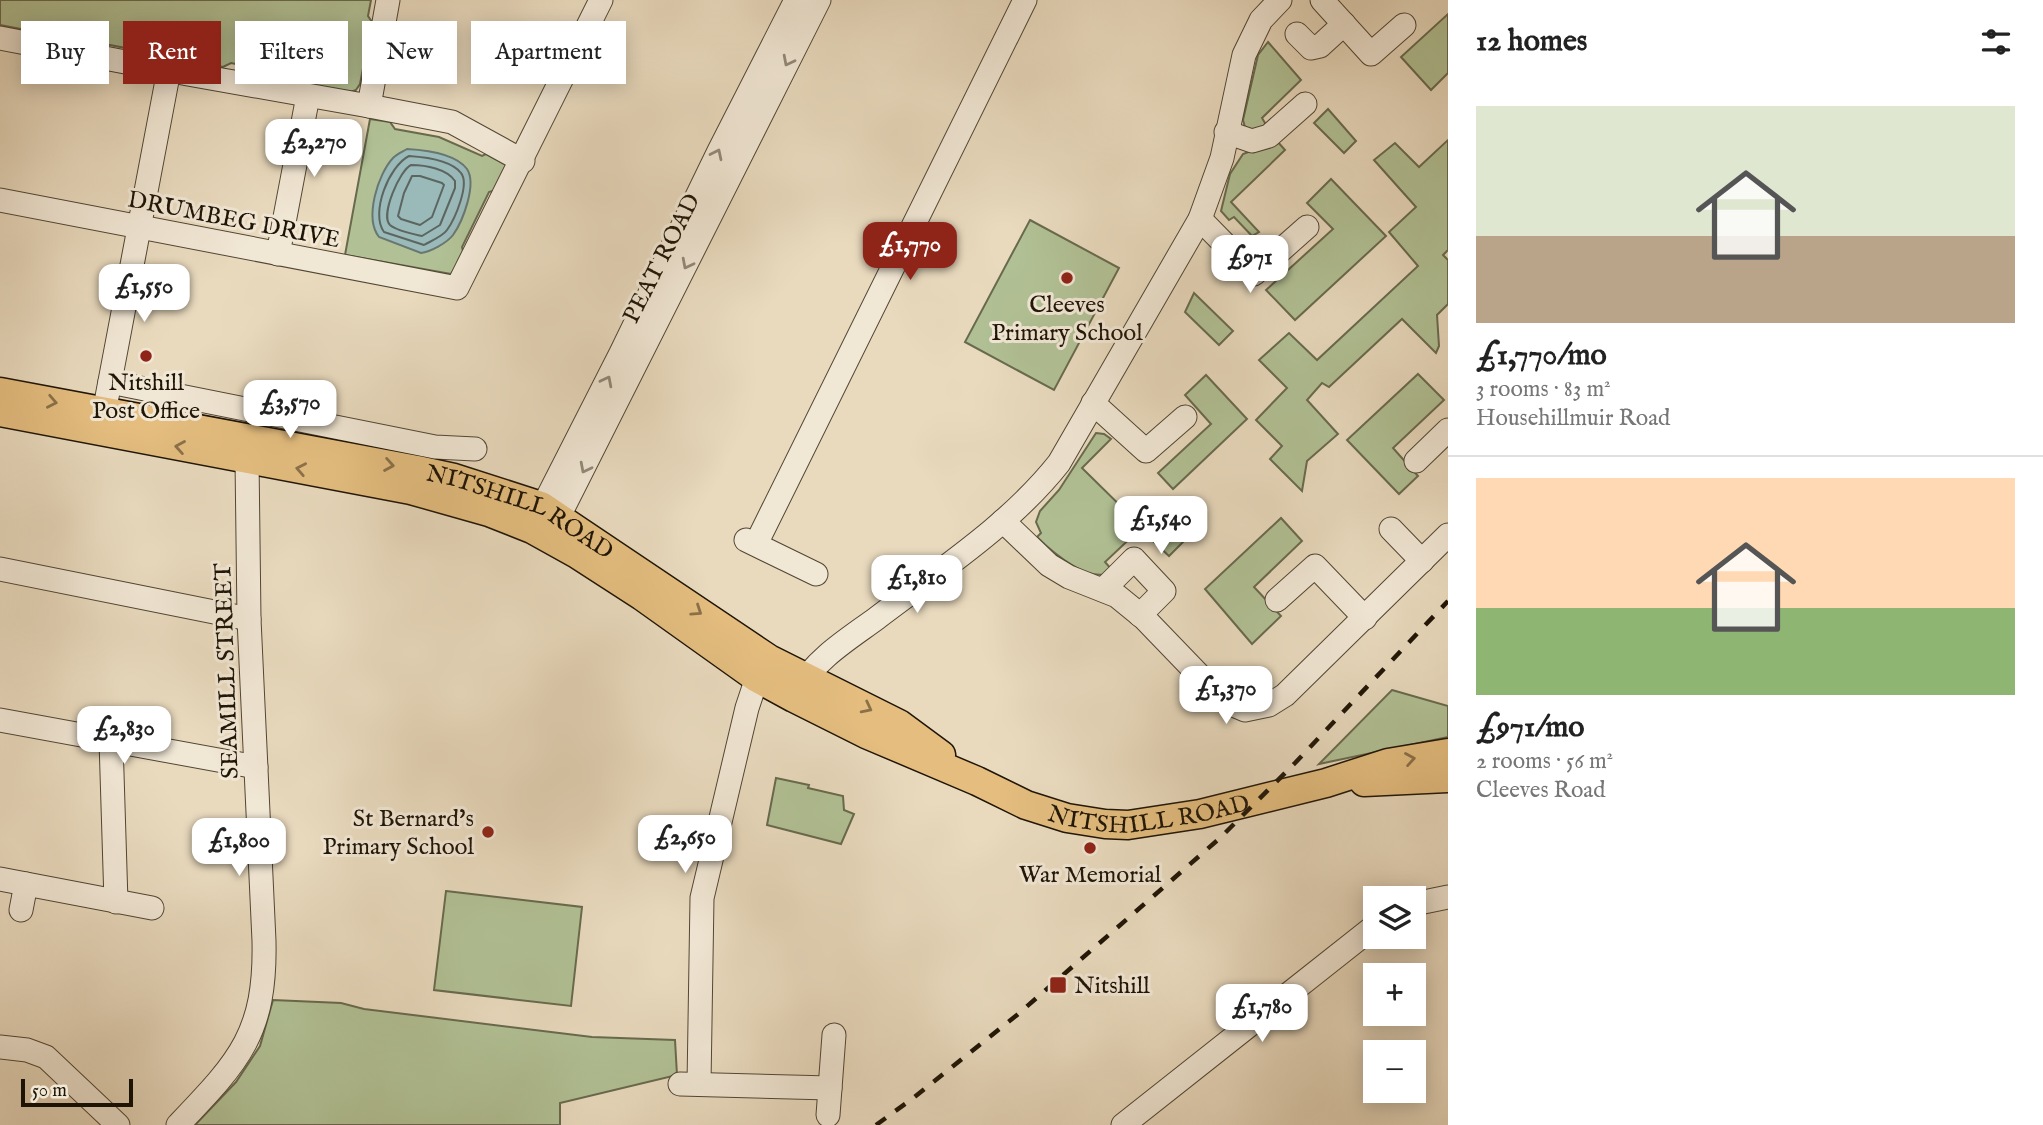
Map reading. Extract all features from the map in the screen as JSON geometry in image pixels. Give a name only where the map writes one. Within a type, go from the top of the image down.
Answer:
[{"type":"main road","name":"NITSHILL ROAD","points":[[0,392],[102,422]]},
{"type":"main road","name":"NITSHILL ROAD","points":[[0,412],[102,422],[249,448],[489,512],[545,523],[763,669],[800,687],[900,724],[977,781],[1048,813],[1096,823],[1128,825],[1200,814],[1326,783],[1388,763],[1448,752]]},
{"type":"main road","name":"NITSHILL ROAD","points":[[1326,783],[1448,778]]},
{"type":"street","points":[[369,106],[388,0]]},
{"type":"street","points":[[221,80],[452,122],[523,161],[601,0]]},
{"type":"street","name":"PEAT ROAD","points":[[545,523],[621,353],[796,0]]},
{"type":"street","name":"PEAT ROAD","points":[[545,523],[819,0]]},
{"type":"street","points":[[816,574],[751,542],[1025,0]]},
{"type":"street","points":[[800,687],[839,647],[1003,521],[1040,487],[1059,463],[1200,219],[1222,158],[1244,55],[1261,20],[1280,0]]},
{"type":"street","points":[[1322,0],[1371,54],[1404,25]]},
{"type":"street","points":[[1297,34],[1311,48],[1320,47],[1344,24]]},
{"type":"street","points":[[0,37],[123,61]]},
{"type":"street","points":[[102,422],[166,84]]},
{"type":"street","points":[[278,254],[308,96]]},
{"type":"street","points":[[1226,132],[1252,141],[1269,136],[1305,104]]},
{"type":"street","name":"DRUMBEG DRIVE","points":[[0,200],[457,288],[523,161]]},
{"type":"street","points":[[1200,219],[1254,274],[1307,227]]},
{"type":"street","points":[[110,382],[435,447],[475,449]]},
{"type":"street","points":[[1093,403],[1146,451],[1185,417]]},
{"type":"street","points":[[1416,461],[1448,430]]},
{"type":"street","name":"SEAMILL STREET","points":[[178,1125],[234,1065],[253,1026],[262,998],[264,967],[248,619],[249,448]]},
{"type":"street","points":[[1003,521],[1049,565],[1069,577],[1117,596],[1140,615],[1224,701],[1245,710],[1269,705],[1285,695],[1448,535]]},
{"type":"street","points":[[1391,529],[1422,561]]},
{"type":"street","points":[[1103,590],[1134,559],[1164,591],[1140,615]]},
{"type":"street","points":[[1277,600],[1315,566],[1365,618]]},
{"type":"street","points":[[0,569],[248,619]]},
{"type":"street","points":[[763,669],[746,713],[702,898],[689,1084],[830,1088]]},
{"type":"street","points":[[0,720],[256,767]]},
{"type":"street","points":[[111,741],[116,902]]},
{"type":"street","points":[[0,879],[152,908]]},
{"type":"street","points":[[21,910],[26,884]]},
{"type":"street","points":[[1426,902],[1448,897]]},
{"type":"street","points":[[1123,1125],[1363,935]]},
{"type":"street","points":[[828,1115],[834,1035]]},
{"type":"street","points":[[0,1047],[27,1050],[46,1057],[118,1125]]},
{"type":"green space","points":[[0,0],[371,0],[368,16],[371,21],[362,21],[360,84],[356,90],[347,93],[306,84],[348,84],[348,21],[235,21],[235,64],[223,67],[221,21],[123,21],[123,48],[109,45],[109,21],[21,21],[21,29],[0,25]]},
{"type":"green space","points":[[1448,14],[1448,73],[1431,90],[1401,57]]},
{"type":"green space","points":[[1268,42],[1301,80],[1262,118],[1268,128],[1246,131],[1243,120],[1258,55]]},
{"type":"green space","points":[[1328,109],[1356,141],[1344,153],[1314,123]]},
{"type":"green space","points":[[370,119],[390,122],[395,129],[439,137],[482,156],[486,154],[506,165],[496,190],[489,192],[462,247],[464,255],[451,274],[345,255]]},
{"type":"green space","points":[[1448,140],[1448,250],[1443,255],[1448,260],[1448,304],[1437,315],[1439,346],[1436,353],[1402,319],[1329,387],[1322,383],[1307,400],[1338,434],[1307,461],[1302,491],[1270,459],[1282,446],[1256,420],[1287,388],[1259,360],[1289,333],[1317,360],[1418,266],[1389,232],[1416,207],[1374,160],[1395,143],[1419,167]]},
{"type":"green space","points":[[1277,141],[1285,150],[1231,202],[1259,232],[1252,236],[1234,217],[1229,220],[1221,211],[1230,174],[1243,154]]},
{"type":"green space","points":[[1331,179],[1386,236],[1295,320],[1266,290],[1333,229],[1307,203]]},
{"type":"green space","points":[[1030,220],[1119,268],[1054,390],[965,342]]},
{"type":"green space","points":[[1194,293],[1233,331],[1219,345],[1185,312]]},
{"type":"green space","points":[[1418,374],[1444,400],[1393,448],[1418,476],[1399,494],[1347,440]]},
{"type":"green space","points":[[1206,375],[1247,419],[1173,489],[1158,473],[1211,424],[1185,395]]},
{"type":"green space","points":[[1096,433],[1111,439],[1082,468],[1140,525],[1160,506],[1189,536],[1169,556],[1140,529],[1105,562],[1113,571],[1094,574],[1072,565],[1037,537],[1041,533],[1036,522],[1040,511],[1059,490]]},
{"type":"green space","points":[[1281,518],[1302,541],[1254,587],[1281,616],[1252,644],[1205,589]]},
{"type":"green space","points":[[1392,690],[1448,706],[1448,737],[1319,764]]},
{"type":"green space","points":[[776,778],[843,796],[844,810],[854,814],[841,844],[767,825]]},
{"type":"green space","points":[[446,891],[582,907],[571,1006],[434,990]]},
{"type":"green space","points":[[273,1000],[341,1003],[364,1009],[592,1037],[675,1040],[677,1075],[560,1103],[560,1125],[195,1125],[236,1082],[260,1046]]},
{"type":"water","points":[[407,149],[455,159],[467,169],[470,176],[470,193],[461,221],[453,235],[438,247],[421,253],[379,237],[373,219],[375,196],[382,174],[393,158]]},
{"type":"railway","points":[[876,1125],[1017,1015],[1220,838],[1448,601]]},
{"type":"place","name":"Cleeves Primary School","points":[[1067,278]]},
{"type":"place","name":"Nitshill Post Office","points":[[146,356]]},
{"type":"place","name":"St Bernard's Primary School","points":[[488,832]]},
{"type":"place","name":"War Memorial","points":[[1090,848]]},
{"type":"place","name":"Nitshill","points":[[1058,985]]}]
